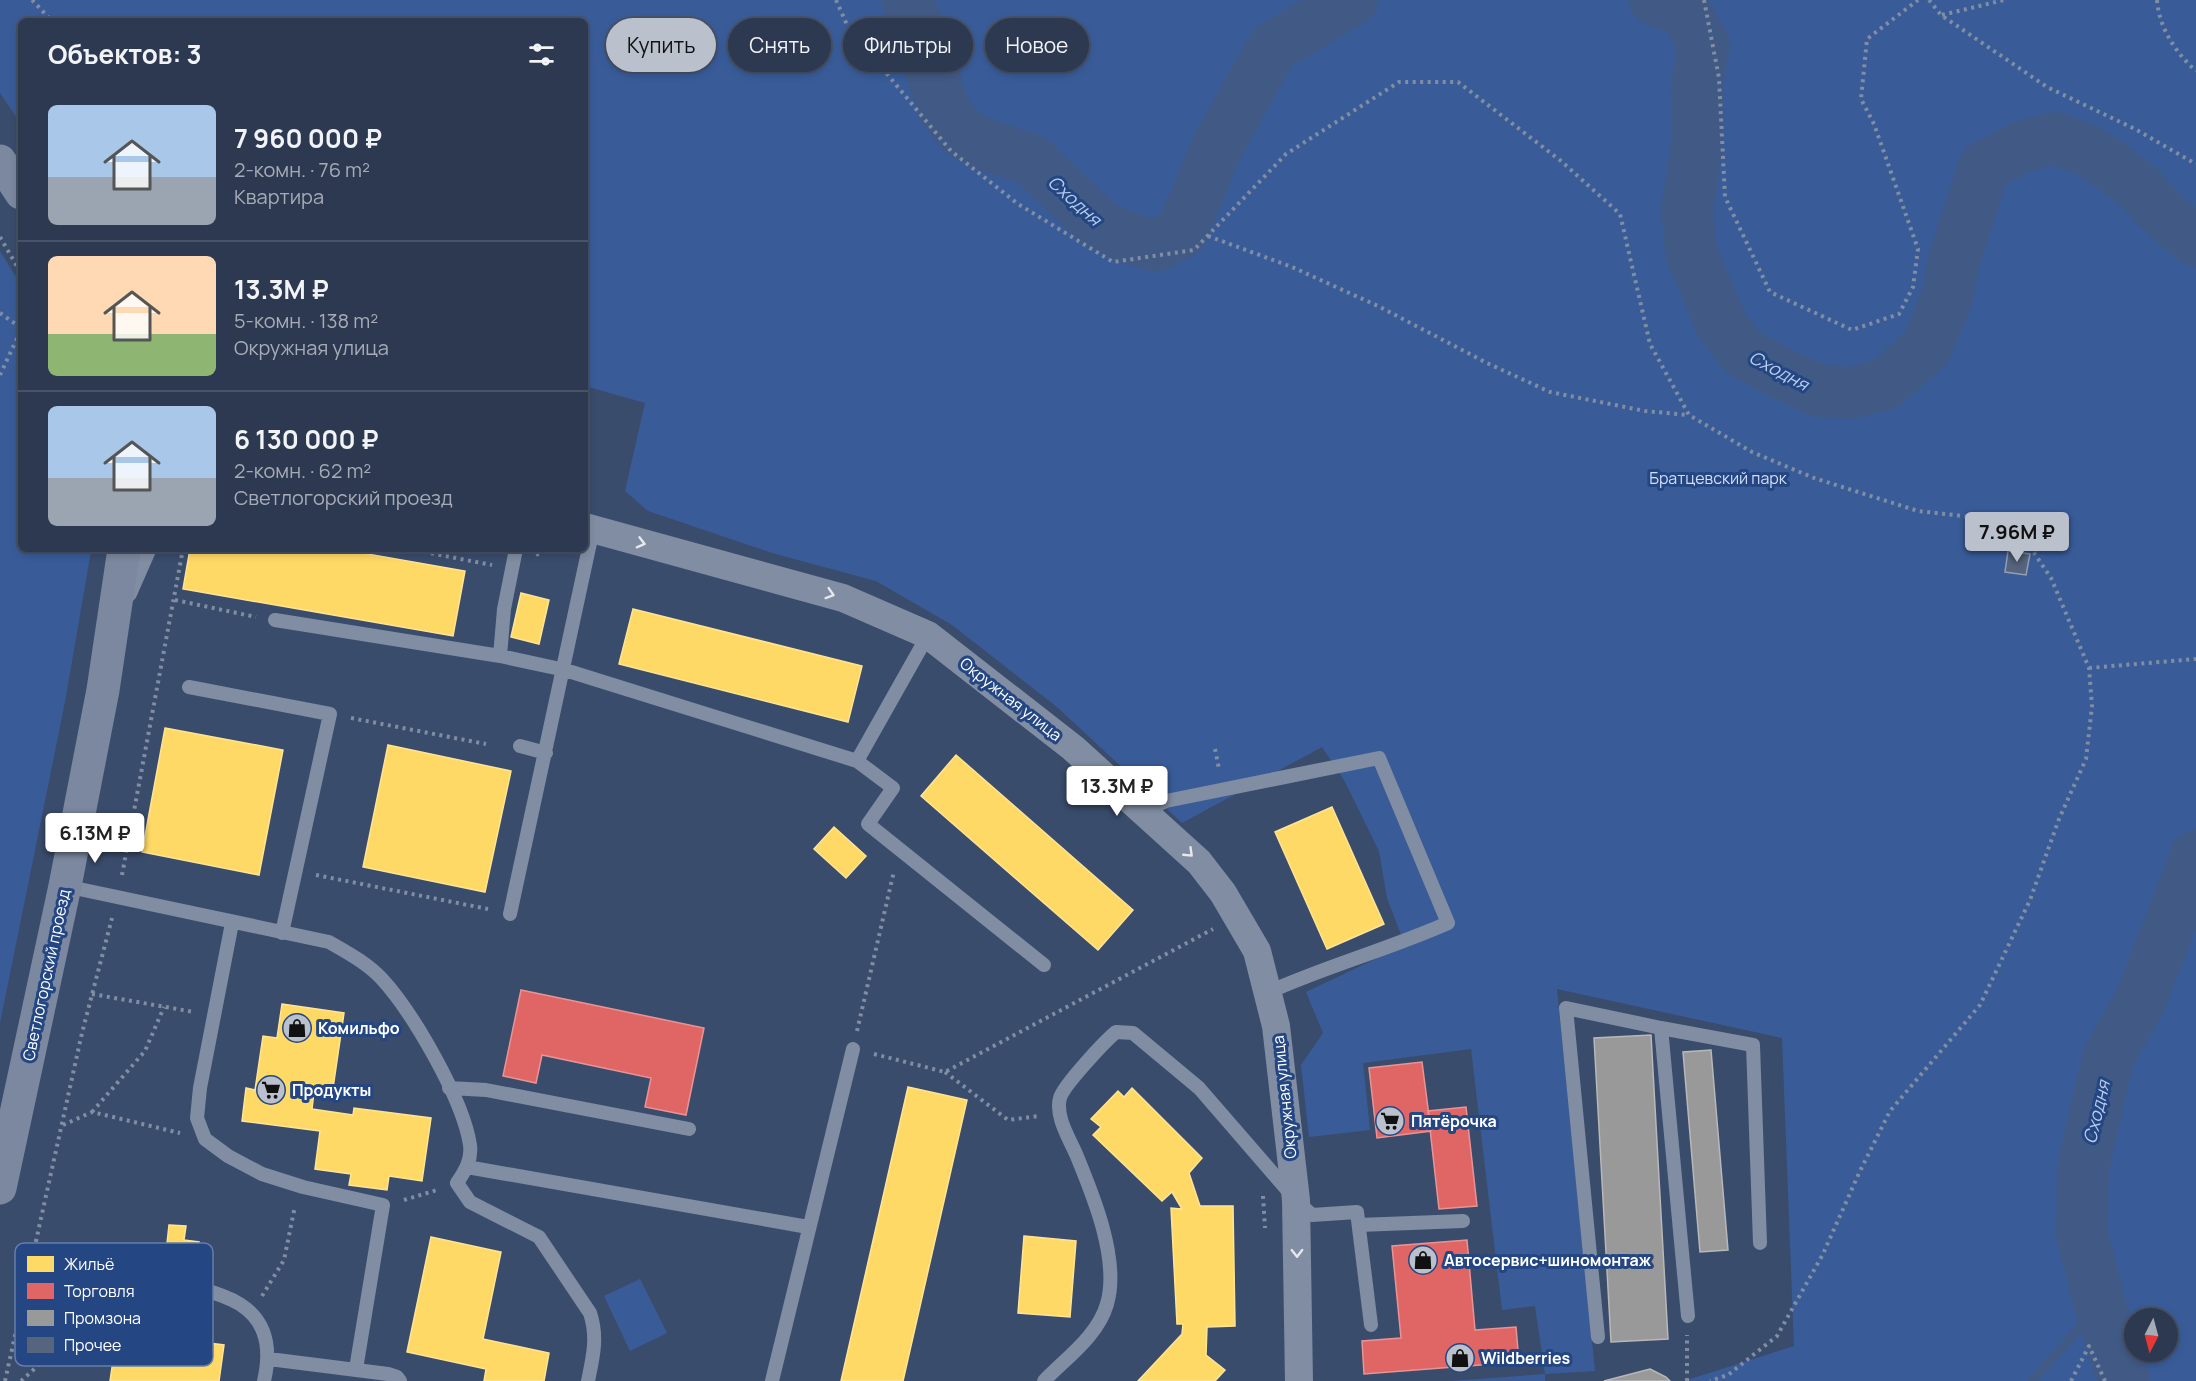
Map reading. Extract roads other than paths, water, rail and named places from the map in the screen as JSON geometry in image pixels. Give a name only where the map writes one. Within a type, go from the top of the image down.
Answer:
[{"type":"main road","points":[[0,161],[18,188]]},
{"type":"main road","name":"Светлогорский проезд","points":[[0,1188],[66,886],[117,605],[124,552]]},
{"type":"street","name":"Окружная улица","points":[[589,528],[796,583],[854,602],[928,635],[1073,748],[1199,862],[1223,893],[1257,951],[1276,1026],[1296,1200],[1299,1381]]},
{"type":"street","points":[[117,605],[141,552]]},
{"type":"lane","points":[[500,656],[504,609],[515,552]]},
{"type":"lane","points":[[510,914],[565,670],[585,552]]},
{"type":"lane","points":[[275,620],[500,656],[565,670],[857,761],[893,788],[868,825],[1044,965]]},
{"type":"lane","points":[[857,761],[928,635]]},
{"type":"lane","points":[[189,687],[330,714],[282,933]]},
{"type":"lane","points":[[520,746],[546,753]]},
{"type":"lane","points":[[1145,811],[1166,801],[1379,758],[1448,923],[1402,943],[1296,980],[1269,992]]},
{"type":"lane","points":[[66,886],[329,942],[360,960],[381,978],[425,1042],[463,1120],[470,1145],[468,1167],[457,1183],[470,1202],[539,1237],[568,1277],[594,1326],[595,1347],[588,1381]]},
{"type":"lane","points":[[232,923],[200,1088],[197,1118],[205,1138],[228,1156],[262,1174],[299,1186],[383,1205],[356,1369]]},
{"type":"lane","points":[[1598,1337],[1566,1008],[1753,1045],[1760,1243]]},
{"type":"lane","points":[[1661,1028],[1688,1316]]},
{"type":"lane","points":[[1044,1381],[1093,1333],[1107,1305],[1111,1274],[1095,1200],[1059,1114],[1060,1096],[1104,1041],[1116,1032],[1133,1033],[1199,1088],[1296,1200],[1312,1215],[1357,1212],[1371,1325]]},
{"type":"lane","points":[[772,1381],[853,1049]]},
{"type":"lane","points":[[448,1088],[486,1090],[689,1129]]},
{"type":"lane","points":[[468,1167],[808,1227]]},
{"type":"lane","points":[[1359,1225],[1463,1221]]},
{"type":"lane","points":[[213,1293],[230,1298],[252,1312],[266,1334],[269,1359],[264,1381]]},
{"type":"lane","points":[[269,1359],[388,1374],[397,1377],[400,1381]]},
{"type":"waterway","name":"Сходня","points":[[908,0],[944,109],[961,132],[983,144],[1032,160],[1096,222],[1124,237],[1156,246],[1182,232],[1218,145],[1273,47],[1352,0]]},
{"type":"waterway","name":"Сходня","points":[[1655,0],[1685,11],[1704,45],[1697,84],[1698,140],[1687,209],[1691,252],[1722,326],[1744,353],[1819,391],[1849,393],[1884,385],[1926,348],[1948,294],[1953,263],[1984,167],[2021,147],[2055,138],[2088,151],[2141,189],[2160,211],[2196,241]]},
{"type":"waterway","name":"Сходня","points":[[2124,1381],[2100,1305],[2082,1234],[2083,1168],[2108,1058],[2141,999],[2196,856]]},
{"type":"waterway","points":[[2032,1381],[2100,1305]]},
{"type":"place","name":"Комильфо","points":[[297,1028]]},
{"type":"place","name":"Продукты","points":[[271,1090]]},
{"type":"place","name":"Пятёрочка","points":[[1390,1121]]},
{"type":"place","name":"Автосервис+шиномонтаж","points":[[1423,1260]]},
{"type":"place","name":"Wildberries","points":[[1460,1358]]},
{"type":"park label","name":"Братцевский парк","points":[[1718,478]]}]
